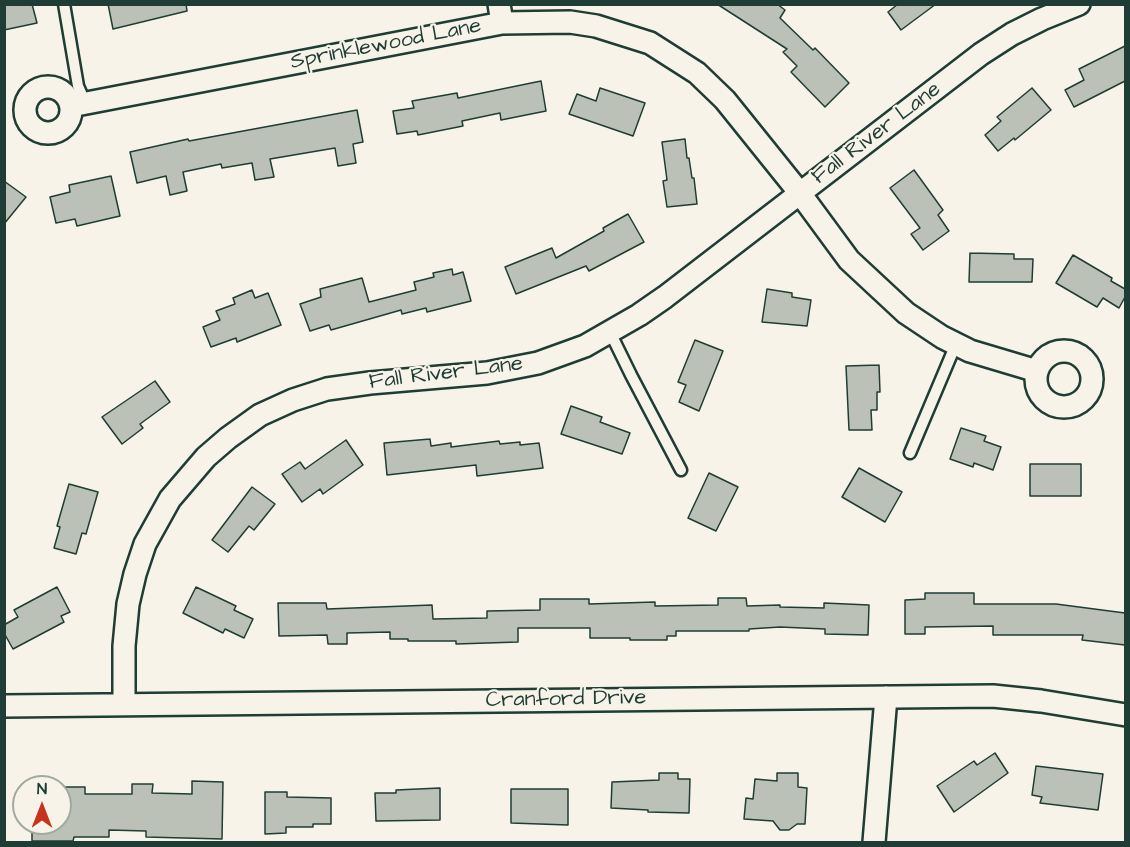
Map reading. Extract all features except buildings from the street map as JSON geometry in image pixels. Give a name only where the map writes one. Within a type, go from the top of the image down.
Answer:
[{"type":"street","name":"Fall River Lane","points":[[124,704],[124,646],[129,604],[135,574],[145,544],[175,492],[228,438],[260,416],[293,400],[327,389],[487,373],[538,363],[585,346],[664,297],[981,54],[1041,18],[1079,4]]},
{"type":"street","name":"Sprinklewood Lane","points":[[78,104],[501,14],[540,21],[596,26],[650,43],[697,73],[725,100],[799,192],[849,260],[906,313],[970,351],[1037,371]]},
{"type":"street","name":"Cranford Drive","points":[[4,706],[993,696],[1041,701],[1125,715]]},
{"type":"street","points":[[874,843],[886,697]]},
{"type":"lane","points":[[64,4],[78,87],[78,104]]},
{"type":"lane","points":[[610,332],[681,470]]},
{"type":"lane","points":[[910,453],[956,344]]}]
